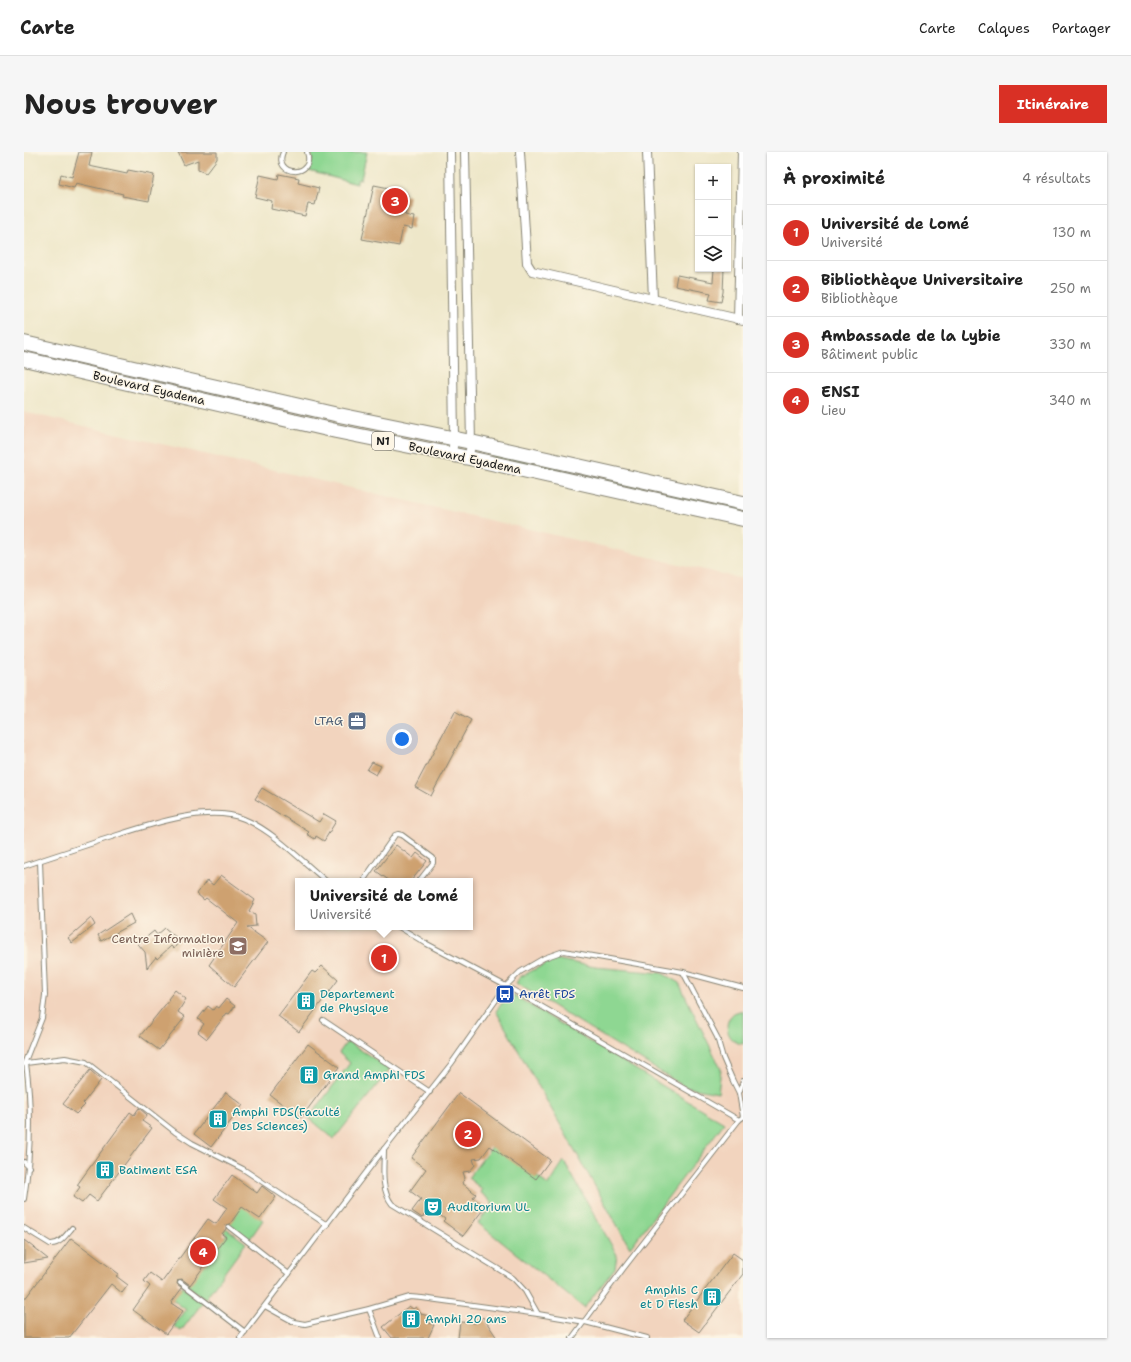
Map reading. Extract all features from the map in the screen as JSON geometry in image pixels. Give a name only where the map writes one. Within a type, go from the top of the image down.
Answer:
[{"type":"highway","name":"Boulevard Eyadema","points":[[24,343],[339,415],[471,442]]},
{"type":"highway","name":"Boulevard Eyadema","points":[[24,359],[336,431],[469,458],[743,519]]},
{"type":"highway","name":"N1","points":[[471,442],[743,504]]},
{"type":"street","points":[[450,152],[454,438],[452,455]]},
{"type":"street","points":[[465,152],[471,442],[469,458]]},
{"type":"street","points":[[520,152],[527,263],[532,270],[741,319],[742,152]]},
{"type":"street","points":[[647,152],[653,299]]},
{"type":"lane","points":[[283,152],[281,160],[283,165],[291,171],[297,172],[306,166],[308,161],[308,152]]},
{"type":"lane","points":[[24,866],[132,830],[179,817],[214,813],[243,818],[265,830],[322,878]]},
{"type":"lane","points":[[365,878],[395,835],[398,834],[402,835],[433,858],[433,863],[421,878]]},
{"type":"lane","points":[[24,1198],[29,1167],[30,1089],[25,1064],[42,1018],[45,995],[40,861]]},
{"type":"lane","points":[[404,930],[506,986],[739,1120]]},
{"type":"lane","points":[[240,1338],[384,1149],[430,1092],[506,986],[520,972],[544,958],[564,951],[683,972],[743,988]]},
{"type":"lane","points":[[572,1338],[623,1269],[739,1120],[743,1117],[739,1093],[723,1058],[717,1037],[683,972]]},
{"type":"lane","points":[[323,1020],[430,1092]]},
{"type":"lane","points":[[25,1064],[65,1058],[86,1062],[186,1140],[243,1169],[327,1224]]},
{"type":"lane","points":[[739,1093],[743,1080]]},
{"type":"lane","points":[[384,1149],[384,1190],[387,1198],[392,1204],[513,1278],[525,1291],[538,1314]]},
{"type":"lane","points":[[24,1162],[29,1167]]},
{"type":"lane","points":[[229,1227],[289,1274]]},
{"type":"lane","points":[[24,1228],[54,1245],[58,1244],[72,1228]]},
{"type":"lane","points":[[180,1282],[245,1332]]},
{"type":"lane","points":[[265,1306],[300,1324],[369,1309],[410,1297],[538,1314],[585,1322],[647,1338]]},
{"type":"lane","points":[[369,1309],[380,1338]]},
{"type":"shaded area","points":[[24,412],[743,579],[743,1338],[24,1338]]},
{"type":"green space","points":[[311,152],[367,152],[361,179],[357,180],[357,184],[309,171],[312,159]]},
{"type":"green space","points":[[492,453],[743,509],[743,513],[493,457]]},
{"type":"green space","points":[[555,959],[595,967],[662,973],[679,983],[721,1069],[718,1093],[685,1087],[516,983],[520,977]]},
{"type":"green space","points":[[510,993],[724,1123],[630,1248],[496,1011]]},
{"type":"green space","points":[[743,1010],[743,1044],[733,1040],[727,1027],[730,1017],[734,1013]]},
{"type":"green space","points":[[346,1043],[350,1043],[390,1069],[334,1139],[309,1118],[350,1063],[339,1053]]},
{"type":"green space","points":[[494,1144],[548,1185],[564,1161],[617,1255],[615,1268],[584,1308],[478,1223],[493,1203],[480,1192],[482,1189],[468,1178]]},
{"type":"green space","points":[[238,1201],[263,1220],[249,1240],[228,1225],[236,1215]]},
{"type":"green space","points":[[222,1225],[246,1243],[205,1299],[180,1280],[181,1279],[189,1285],[227,1234],[220,1228]]},
{"type":"green space","points":[[182,1286],[203,1302],[181,1331],[174,1326],[186,1310],[168,1296],[174,1298]]},
{"type":"building","points":[[79,152],[92,152],[89,166],[127,174],[128,170],[154,175],[149,201],[122,196],[123,194],[76,183],[74,188],[59,184],[61,174],[72,177]]},
{"type":"building","points":[[178,152],[217,152],[217,159],[206,173],[198,170],[198,160],[184,165]]},
{"type":"building","points":[[279,174],[299,178],[298,183],[319,188],[315,205],[308,204],[305,216],[271,209],[272,201],[255,197],[260,175],[278,179]]},
{"type":"building","points":[[374,185],[404,191],[403,195],[409,196],[405,215],[414,217],[412,229],[403,227],[399,246],[362,239]]},
{"type":"building","points":[[714,272],[724,272],[721,302],[709,300],[711,293],[675,286],[677,275],[713,282]]},
{"type":"building","points":[[455,711],[471,720],[431,796],[415,787]]},
{"type":"building","points":[[372,762],[381,766],[376,775],[367,770]]},
{"type":"building","points":[[262,788],[319,822],[324,814],[336,821],[324,841],[316,836],[315,839],[307,834],[309,832],[255,799]]},
{"type":"building","points":[[396,845],[413,858],[417,853],[427,861],[413,878],[386,878],[376,871]]},
{"type":"building","points":[[221,875],[255,900],[249,911],[255,915],[256,926],[247,927],[268,942],[234,987],[209,965],[238,923],[206,898],[204,900],[197,894],[207,880],[213,885]]},
{"type":"building","points":[[130,914],[134,923],[101,941],[98,935]]},
{"type":"building","points":[[91,918],[95,925],[72,943],[68,938]]},
{"type":"building","points":[[165,928],[179,940],[174,949],[171,946],[157,959],[156,957],[147,968],[145,952],[138,944],[154,931],[157,935]]},
{"type":"building","name":"Departement de Physique","points":[[322,966],[338,980],[299,1032],[278,1016],[312,971],[315,973]]},
{"type":"building","points":[[175,990],[186,999],[178,1012],[185,1017],[159,1050],[140,1036],[169,1000],[168,999]]},
{"type":"building","points":[[226,999],[235,1006],[229,1014],[227,1013],[207,1039],[198,1032],[204,1024],[198,1019],[208,1006],[213,1010],[216,1006],[219,1008]]},
{"type":"building","name":"Grand Amphi FDS","points":[[308,1044],[339,1067],[301,1118],[270,1095]]},
{"type":"building","points":[[90,1070],[101,1080],[83,1103],[85,1105],[76,1114],[63,1104]]},
{"type":"building","name":"Amphi FDS(Faculté Des Sciences)","points":[[226,1092],[243,1105],[211,1147],[194,1134]]},
{"type":"building","points":[[459,1093],[550,1160],[536,1179],[490,1146],[481,1158],[473,1159],[475,1165],[470,1171],[463,1172],[465,1178],[462,1183],[476,1194],[473,1198],[485,1207],[463,1236],[443,1221],[445,1219],[430,1208],[422,1218],[412,1211],[421,1199],[410,1191],[426,1169],[411,1158]]},
{"type":"building","name":"Batiment ESA","points":[[139,1108],[147,1115],[142,1121],[152,1128],[97,1201],[89,1195],[82,1203],[73,1197],[80,1187],[77,1185],[130,1112],[134,1115]]},
{"type":"building","points":[[232,1175],[257,1193],[262,1186],[276,1197],[260,1219],[242,1207],[230,1224],[226,1225],[226,1229],[222,1234],[226,1237],[190,1285],[182,1279],[178,1280],[177,1284],[182,1288],[171,1303],[183,1311],[166,1334],[133,1310],[150,1286],[144,1281],[150,1273],[162,1282],[208,1219],[216,1224],[227,1208],[214,1199]]},
{"type":"building","points":[[71,1238],[119,1274],[116,1276],[128,1285],[122,1293],[111,1284],[69,1338],[24,1338],[24,1300]]},
{"type":"building","points":[[24,1240],[48,1259],[24,1263]]},
{"type":"building","name":"Amphis C et D Flesh","points":[[733,1253],[743,1260],[743,1274],[699,1332],[682,1320]]},
{"type":"building","name":"Amphi 20 ans","points":[[409,1306],[413,1309],[416,1307],[421,1314],[429,1316],[427,1322],[434,1325],[428,1338],[392,1338],[383,1327]]},
{"type":"building","points":[[483,1317],[497,1338],[458,1338],[460,1322],[476,1323]]},
{"type":"place","name":"Ambassade de la Lybie","points":[[395,201]]},
{"type":"place","name":"LTAG","points":[[357,721]]},
{"type":"place","name":"Centre Information minière","points":[[238,946]]},
{"type":"place","name":"Université de Lomé","points":[[384,958]]},
{"type":"place","name":"Arrêt FDS","points":[[505,994]]},
{"type":"place","name":"Departement de Physique","points":[[306,1001]]},
{"type":"place","name":"Grand Amphi FDS","points":[[309,1075]]},
{"type":"place","name":"Amphi FDS(Faculté Des Sciences)","points":[[218,1119]]},
{"type":"place","name":"Bibliothèque Universitaire","points":[[468,1134]]},
{"type":"place","name":"Batiment ESA","points":[[105,1170]]},
{"type":"place","name":"Auditorium UL","points":[[433,1207]]},
{"type":"place","name":"ENSI","points":[[203,1252]]},
{"type":"place","name":"Amphis C et D Flesh","points":[[712,1297]]},
{"type":"place","name":"Amphi 20 ans","points":[[411,1319]]}]
